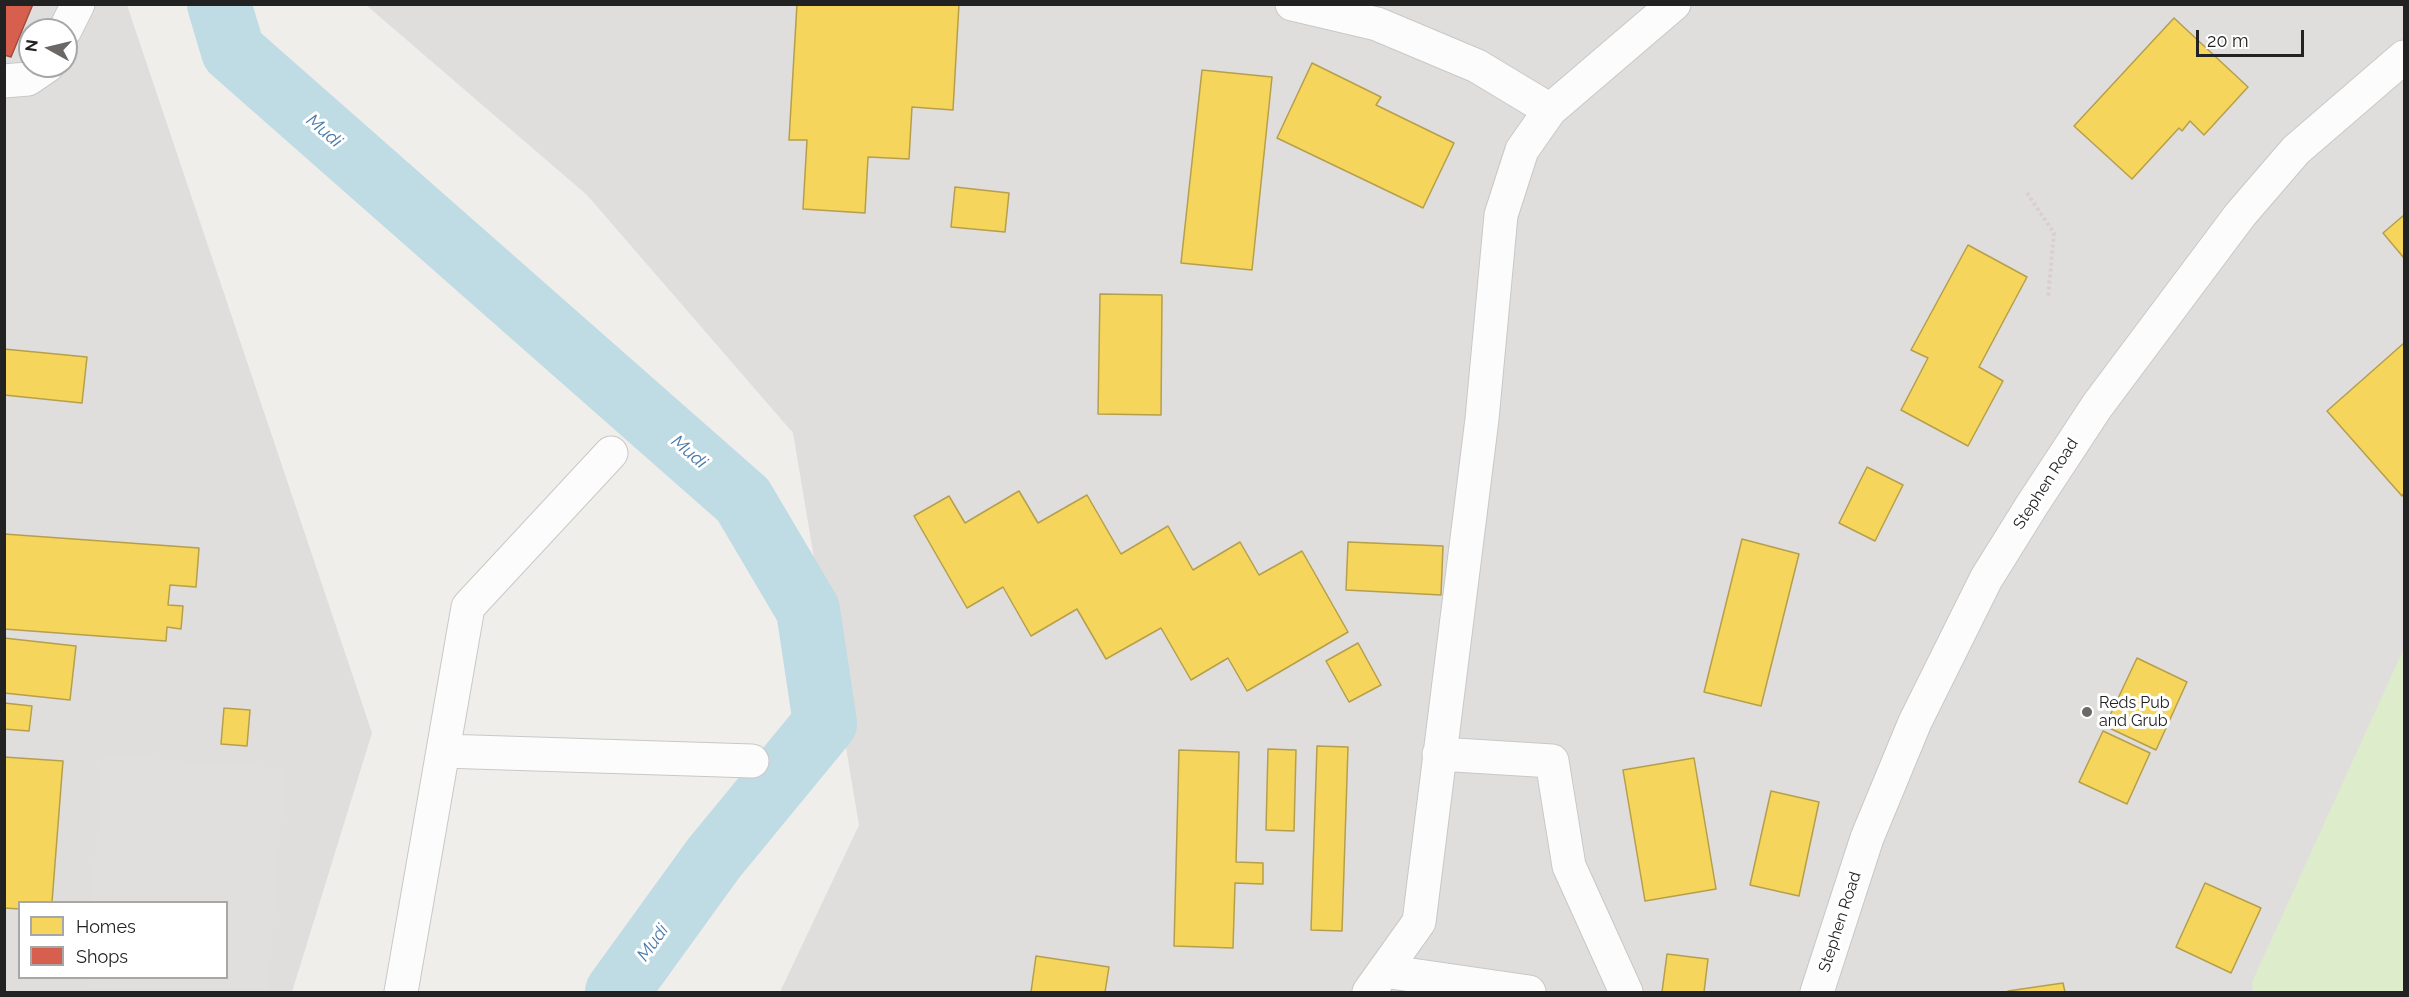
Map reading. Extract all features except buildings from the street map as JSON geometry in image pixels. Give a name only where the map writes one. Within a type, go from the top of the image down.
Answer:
[{"type":"street","points":[[71,18],[78,4]]},
{"type":"street","points":[[1292,4],[1377,24],[1477,66],[1551,110]]},
{"type":"street","points":[[1376,982],[1419,922],[1482,419],[1500,215],[1522,150],[1551,110],[1674,4]]},
{"type":"street","name":"Stephen Road","points":[[1816,993],[1868,838],[1915,722],[1986,579],[2032,505],[2097,406],[2240,215],[2296,150],[2404,57]]},
{"type":"street","points":[[4,81],[29,78]]},
{"type":"street","points":[[401,993],[468,607],[611,453]]},
{"type":"street","points":[[442,751],[752,761]]},
{"type":"street","points":[[1439,754],[1552,761],[1569,866],[1626,993]]},
{"type":"street","points":[[1376,982],[1529,993]]},
{"type":"path","points":[[2027,192],[2054,233],[2048,298]]},
{"type":"shaded area","points":[[5,5],[127,5],[372,733],[292,992],[5,992]]},
{"type":"shaded area","points":[[366,5],[2404,5],[2404,992],[780,992],[859,825],[793,433],[587,195]]},
{"type":"shaded area","points":[[103,755],[285,769],[268,992],[86,992],[87,979],[228,979],[228,901],[92,901]]},
{"type":"green space","points":[[2404,648],[2404,992],[2253,992],[2252,982]]},
{"type":"waterway","name":"Mudi","points":[[219,4],[233,51],[743,500],[808,610],[825,723],[714,858],[617,992]]},
{"type":"place","name":"Reds Pub and Grub","points":[[2087,712]]}]
